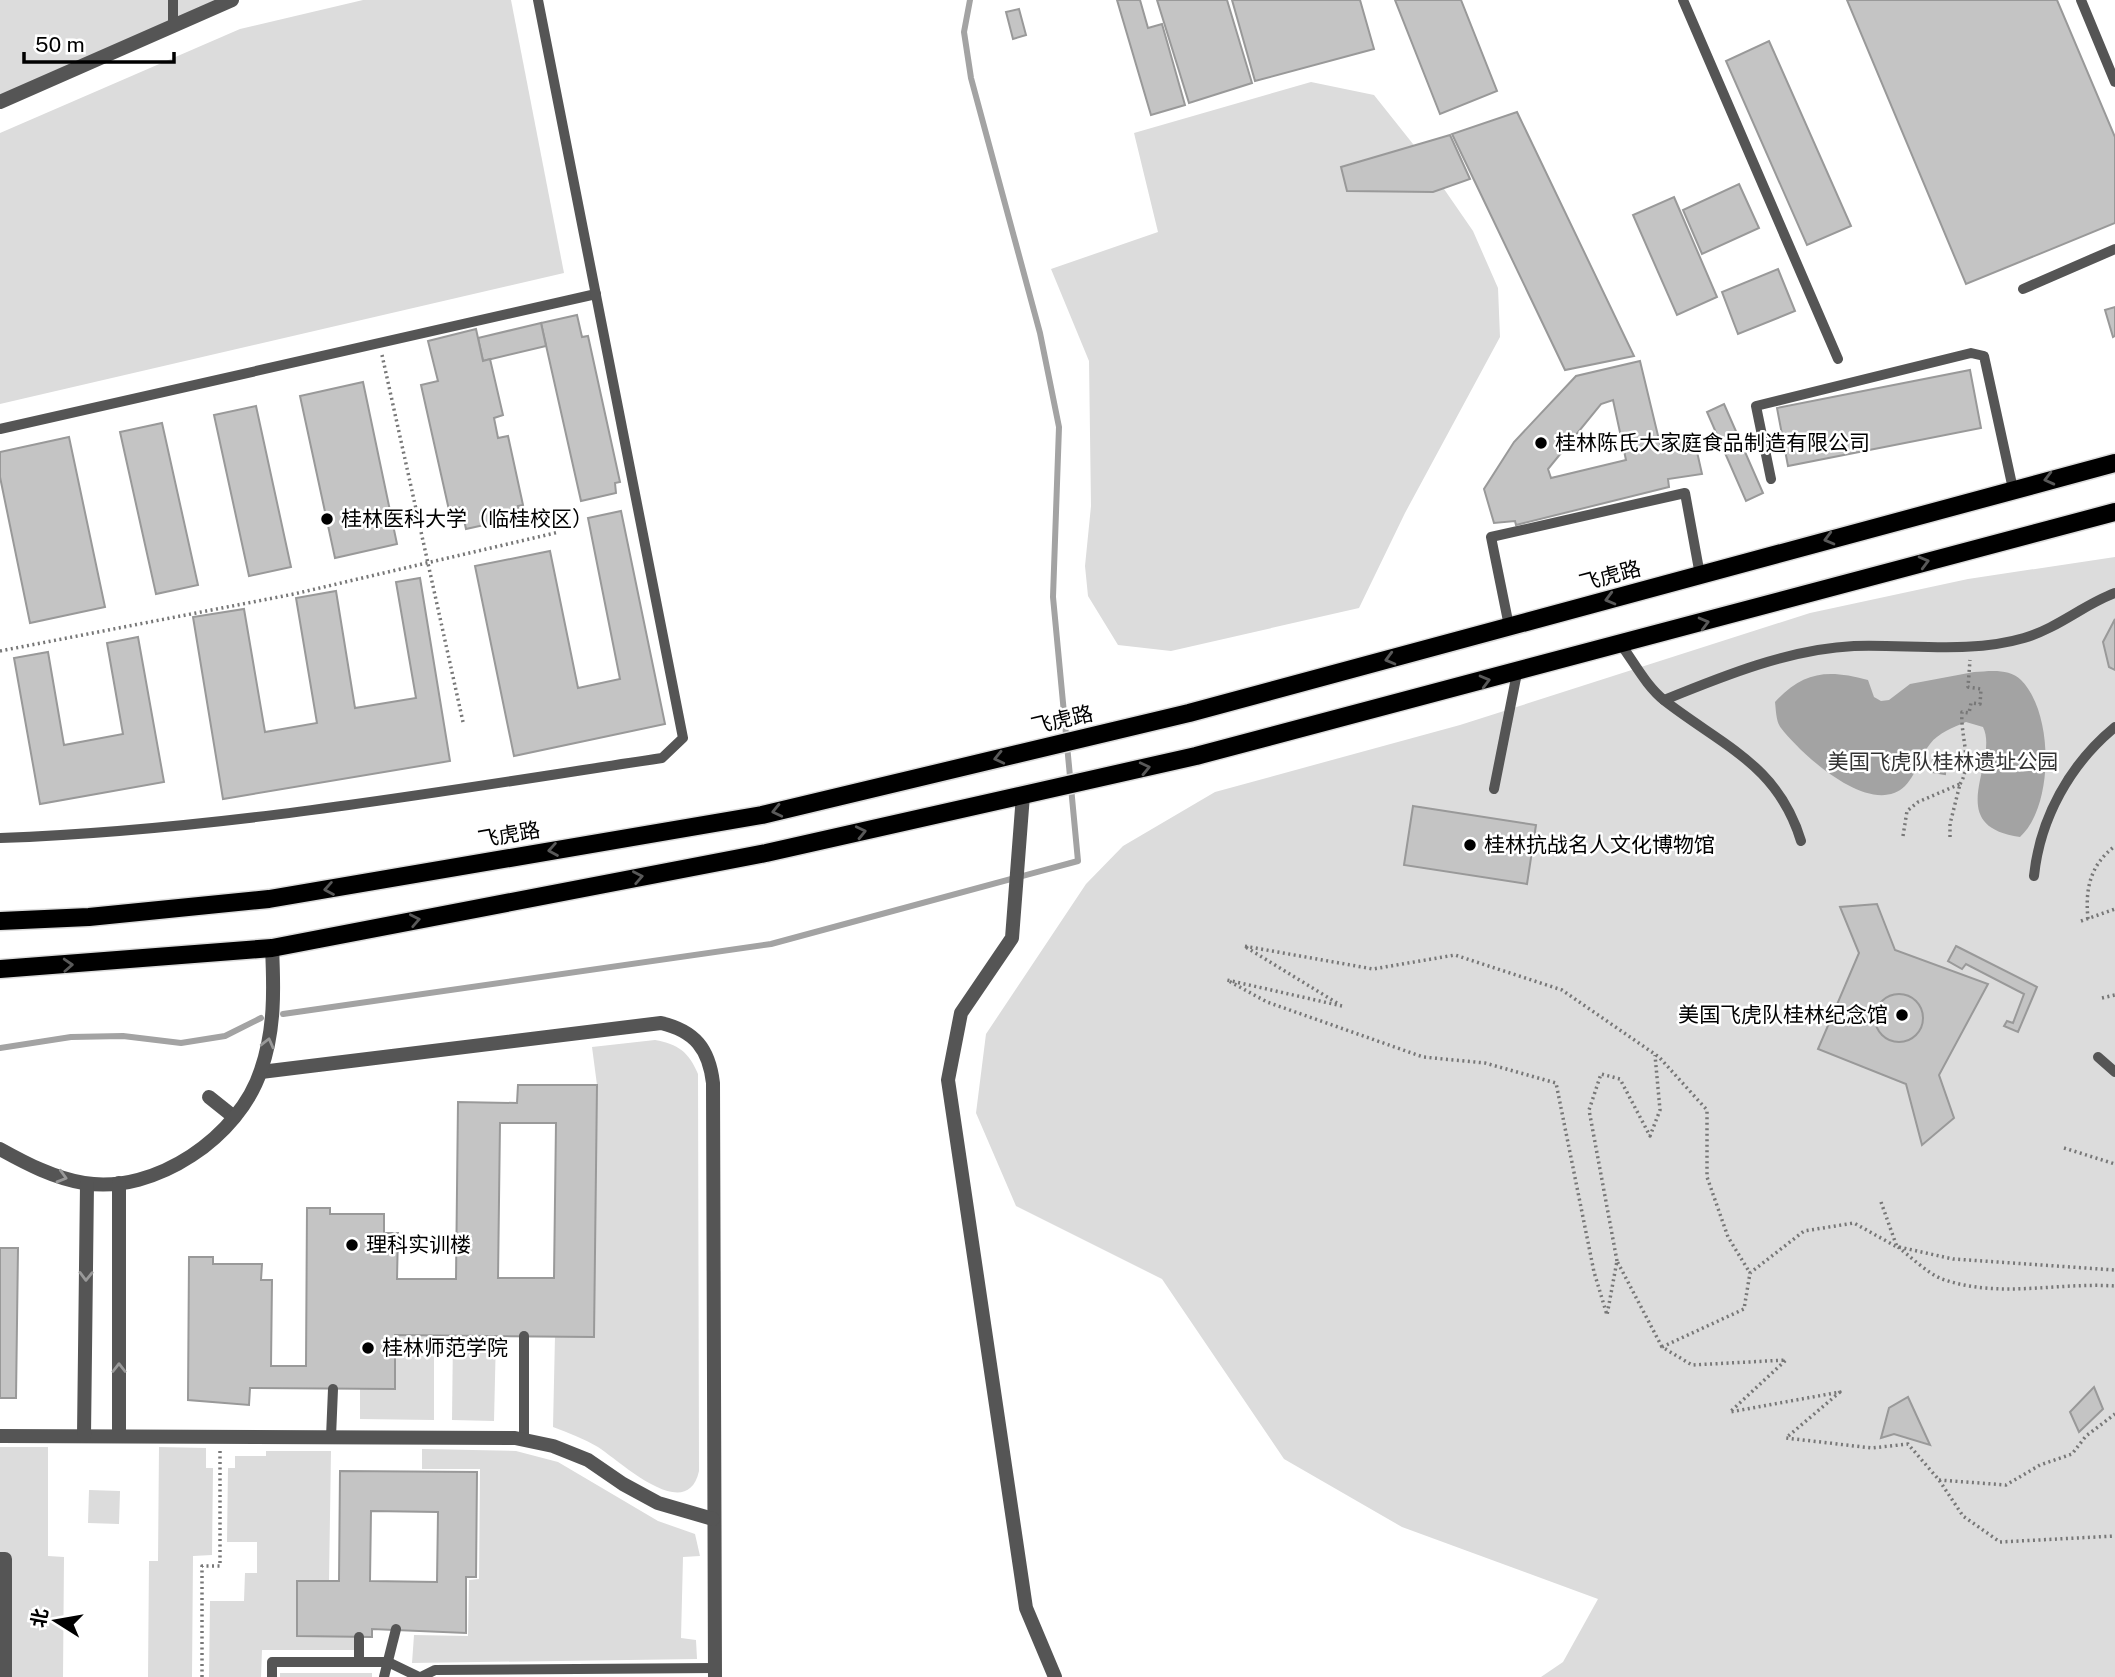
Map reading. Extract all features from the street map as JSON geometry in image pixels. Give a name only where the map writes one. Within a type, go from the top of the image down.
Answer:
[{"type":"main road","name":"飞虎路","points":[[0,921],[89,917],[269,900],[762,814],[1189,713],[2115,463]]},
{"type":"main road","points":[[0,969],[272,948],[766,853],[1196,757],[1622,646],[2115,512]]},
{"type":"street","points":[[0,102],[232,0]]},
{"type":"street","points":[[1023,795],[1012,938],[961,1013],[948,1080],[1026,1608],[1055,1677]]},
{"type":"street","points":[[0,1149],[48,1173],[87,1184],[119,1183],[182,1161],[216,1138],[234,1116],[261,1072],[271,1030],[272,948]]},
{"type":"street","points":[[261,1072],[662,1023],[688,1032],[707,1052],[713,1083],[715,1672]]},
{"type":"street","points":[[209,1097],[234,1116]]},
{"type":"street","points":[[119,1183],[119,1436]]},
{"type":"street","points":[[84,1436],[87,1184]]},
{"type":"street","points":[[0,1436],[524,1440],[553,1446],[588,1460],[622,1484],[658,1503],[713,1519]]},
{"type":"street","points":[[0,1559],[5,1559],[5,1677]]},
{"type":"lane","points":[[173,0],[173,26]]},
{"type":"lane","points":[[0,838],[90,835],[269,818],[662,758],[683,738],[538,0]]},
{"type":"lane","points":[[1683,0],[1838,359]]},
{"type":"lane","points":[[2081,0],[2115,82]]},
{"type":"lane","points":[[2023,289],[2115,249]]},
{"type":"lane","points":[[0,429],[596,294]]},
{"type":"lane","points":[[1771,479],[1756,406],[1971,353],[1984,356],[2013,489]]},
{"type":"lane","points":[[1509,626],[1491,537],[1685,493],[1700,575]]},
{"type":"lane","points":[[1664,700],[1727,675],[1820,650],[1853,646],[1972,645],[2023,639],[2060,624],[2099,599],[2115,593]]},
{"type":"lane","points":[[1622,646],[1664,700],[1740,751],[1769,778],[1787,805],[1801,841]]},
{"type":"lane","points":[[1494,789],[1517,673]]},
{"type":"lane","points":[[2034,876],[2041,839],[2061,790],[2093,747],[2115,727]]},
{"type":"lane","points":[[2098,1057],[2115,1072]]},
{"type":"lane","points":[[524,1336],[524,1440]]},
{"type":"lane","points":[[331,1437],[333,1389]]},
{"type":"lane","points":[[384,1677],[396,1629]]},
{"type":"lane","points":[[359,1637],[359,1662]]},
{"type":"lane","points":[[272,1677],[272,1662],[388,1662],[420,1677],[435,1670],[715,1672]]},
{"type":"path","points":[[379,343],[463,722]]},
{"type":"path","points":[[0,651],[294,594],[559,532]]},
{"type":"path","points":[[1951,839],[1950,824],[1965,768],[1960,730],[1962,712],[1969,713],[1971,702],[1980,704],[1981,689],[1968,687],[1972,645]]},
{"type":"path","points":[[1903,836],[1907,811],[1918,802],[1960,784]]},
{"type":"path","points":[[2088,919],[2086,898],[2092,873],[2100,858],[2115,846]]},
{"type":"path","points":[[2081,921],[2115,909]]},
{"type":"path","points":[[1618,1261],[1607,1315],[1594,1272],[1556,1083],[1485,1063],[1423,1058],[1267,1002],[1227,980],[1342,1006],[1244,946],[1374,969],[1455,955],[1562,990],[1655,1055],[1707,1110],[1707,1177],[1728,1237],[1750,1273],[1744,1309],[1662,1348]]},
{"type":"path","points":[[2102,999],[2115,995]]},
{"type":"path","points":[[1655,1055],[1660,1110],[1650,1136],[1620,1079],[1601,1074],[1589,1110],[1618,1261],[1662,1348],[1692,1365],[1786,1360],[1730,1412],[1840,1392],[1786,1438],[1872,1448],[1908,1444],[1939,1480],[1963,1516],[2000,1542],[2115,1536]]},
{"type":"path","points":[[2064,1148],[2115,1164]]},
{"type":"path","points":[[1881,1202],[1897,1247]]},
{"type":"path","points":[[1750,1273],[1804,1231],[1854,1223],[1897,1247],[1940,1278],[2000,1291],[2082,1284],[2115,1286]]},
{"type":"path","points":[[1897,1247],[1953,1259],[2115,1270]]},
{"type":"path","points":[[1939,1480],[2006,1485],[2040,1465],[2072,1454],[2086,1436],[2115,1414]]},
{"type":"path","points":[[202,1677],[202,1566],[220,1566],[220,1437]]},
{"type":"green space","points":[[0,0],[232,0],[0,102]]},
{"type":"green space","points":[[363,0],[511,0],[564,273],[0,404],[0,133],[240,29]]},
{"type":"green space","points":[[1311,82],[1374,95],[1413,144],[1473,231],[1498,288],[1500,337],[1405,513],[1359,608],[1171,651],[1118,645],[1088,596],[1085,566],[1091,506],[1089,361],[1051,269],[1158,232],[1134,133]]},
{"type":"green space","name":"美国飞虎队桂林遗址公园","points":[[2115,557],[2115,1677],[1541,1677],[1563,1662],[1598,1599],[1402,1527],[1284,1459],[1162,1279],[1016,1206],[976,1113],[986,1034],[1086,884],[1123,846],[1215,792],[1460,725],[1810,613],[1968,579]]},
{"type":"green space","points":[[655,1040],[682,1050],[698,1074],[699,1471],[692,1486],[681,1492],[668,1491],[653,1485],[598,1447],[553,1427],[555,1336],[597,1085],[592,1047]]},
{"type":"green space","points":[[395,1335],[434,1335],[434,1420],[360,1419],[360,1389],[395,1389]]},
{"type":"green space","points":[[453,1335],[496,1336],[494,1421],[452,1420]]},
{"type":"green space","points":[[0,1447],[48,1447],[48,1556],[64,1557],[63,1677],[0,1677]]},
{"type":"green space","points":[[159,1447],[206,1448],[206,1468],[213,1468],[212,1555],[193,1556],[192,1677],[148,1677],[149,1561],[158,1561]]},
{"type":"green space","points":[[422,1449],[516,1451],[558,1462],[658,1521],[695,1534],[700,1556],[683,1557],[681,1638],[696,1640],[697,1659],[412,1663],[414,1635],[468,1636],[469,1580],[479,1579],[480,1469],[422,1469]]},
{"type":"green space","points":[[266,1451],[331,1451],[329,1581],[297,1581],[297,1636],[354,1637],[354,1650],[262,1650],[261,1677],[209,1677],[210,1601],[244,1601],[245,1573],[257,1573],[257,1542],[227,1542],[228,1468],[235,1468],[235,1456],[266,1456]]},
{"type":"green space","points":[[89,1490],[120,1491],[119,1524],[88,1523]]},
{"type":"green space","points":[[280,1673],[372,1673],[372,1677],[280,1677]]},
{"type":"shaded area","points":[[1999,671],[2016,676],[2032,695],[2040,714],[2046,759],[2044,782],[2031,823],[2020,837],[1996,831],[1983,820],[1978,806],[1978,791],[1985,757],[1983,727],[1966,722],[1951,728],[1933,740],[1905,786],[1891,794],[1874,795],[1856,789],[1820,766],[1791,739],[1777,719],[1775,702],[1796,684],[1817,675],[1841,674],[1868,680],[1874,697],[1881,701],[1889,700],[1910,684],[1974,672]]},
{"type":"building","points":[[1117,0],[1140,0],[1148,28],[1162,24],[1185,105],[1151,115]]},
{"type":"building","points":[[1157,0],[1227,0],[1252,83],[1189,103]]},
{"type":"building","points":[[1232,0],[1360,0],[1374,49],[1255,81]]},
{"type":"building","points":[[1395,0],[1461,0],[1497,91],[1440,114]]},
{"type":"building","points":[[1847,0],[2057,0],[2115,137],[2115,223],[1966,284]]},
{"type":"building","points":[[1019,9],[1026,35],[1013,39],[1006,12]]},
{"type":"building","points":[[1769,41],[1851,226],[1807,245],[1726,61]]},
{"type":"building","points":[[1517,112],[1634,356],[1565,370],[1452,134]]},
{"type":"building","points":[[1450,135],[1470,179],[1433,192],[1347,191],[1341,167]]},
{"type":"building","points":[[1739,184],[1759,228],[1702,254],[1683,210]]},
{"type":"building","points":[[1674,197],[1717,297],[1677,315],[1633,215]]},
{"type":"building","points":[[1778,269],[1795,311],[1738,334],[1722,292]]},
{"type":"building","points":[[2115,307],[2115,336],[2113,337],[2105,310]]},
{"type":"building","points":[[577,315],[582,337],[588,336],[620,482],[615,483],[616,493],[581,501],[541,323]]},
{"type":"building","points":[[541,323],[546,346],[483,361],[478,338]]},
{"type":"building","points":[[476,329],[483,361],[490,359],[503,415],[494,418],[498,438],[508,436],[523,505],[518,506],[520,517],[466,529],[461,507],[449,510],[421,385],[438,381],[428,341]]},
{"type":"building","name":"桂林陈氏大家庭食品制造有限公司","points":[[1640,361],[1660,444],[1693,434],[1702,474],[1668,479],[1669,487],[1516,525],[1515,521],[1494,523],[1484,489],[1514,442],[1576,376]],"holes":[[[1613,400],[1626,460],[1551,478],[1548,469],[1601,404]]]},
{"type":"building","points":[[1970,370],[1981,428],[1788,466],[1777,408]]},
{"type":"building","points":[[363,382],[397,544],[335,558],[300,396]]},
{"type":"building","points":[[1724,404],[1763,493],[1746,501],[1707,412]]},
{"type":"building","points":[[256,406],[291,567],[249,576],[214,415]]},
{"type":"building","points":[[162,423],[198,585],[156,594],[120,432]]},
{"type":"building","points":[[69,437],[105,607],[30,623],[0,477],[0,452]]},
{"type":"building","points":[[621,511],[665,724],[514,756],[475,566],[550,551],[578,688],[620,679],[588,518]]},
{"type":"building","points":[[420,578],[450,761],[223,799],[193,617],[244,609],[265,732],[317,723],[296,598],[336,591],[355,708],[416,698],[396,582]]},
{"type":"building","points":[[2115,619],[2115,670],[2109,667],[2103,642]]},
{"type":"building","points":[[138,637],[164,782],[40,804],[14,658],[48,652],[64,745],[123,734],[107,643]]},
{"type":"building","points":[[1933,758],[1946,760],[1945,774],[1932,772]]},
{"type":"building","name":"桂林抗战名人文化博物馆","points":[[1413,806],[1536,825],[1527,884],[1404,865]]},
{"type":"building","name":"美国飞虎队桂林纪念馆","points":[[1877,904],[1895,950],[1988,984],[1939,1075],[1954,1118],[1922,1145],[1906,1084],[1818,1049],[1859,953],[1840,907]]},
{"type":"building","points":[[1956,946],[2037,987],[2018,1032],[2004,1026],[2007,1021],[2013,1023],[2024,994],[1966,964],[1962,969],[1948,961]]},
{"type":"building","points":[[1899,994],[1916,1001],[1923,1018],[1916,1035],[1899,1042],[1882,1035],[1875,1018],[1882,1001]]},
{"type":"building","name":"理科实训楼","points":[[518,1085],[597,1085],[594,1337],[395,1335],[395,1389],[250,1388],[249,1405],[188,1400],[189,1257],[213,1257],[213,1264],[262,1264],[261,1280],[272,1280],[271,1366],[306,1366],[307,1208],[330,1208],[330,1214],[384,1214],[384,1233],[398,1233],[397,1279],[456,1279],[458,1102],[517,1103]],"holes":[[[500,1123],[556,1123],[554,1278],[498,1278]]]},
{"type":"building","points":[[0,1248],[18,1248],[16,1398],[0,1398]]},
{"type":"building","points":[[2094,1387],[2103,1409],[2079,1432],[2070,1412]]},
{"type":"building","points":[[1908,1397],[1930,1445],[1894,1434],[1881,1438],[1889,1408]]},
{"type":"building","points":[[340,1471],[477,1472],[476,1577],[466,1577],[466,1633],[372,1629],[372,1637],[297,1636],[297,1581],[339,1581]],"holes":[[[371,1511],[438,1512],[437,1582],[370,1581]]]},
{"type":"waterway","points":[[283,1014],[771,944],[1078,861],[1053,597],[1059,427],[1040,333],[971,78],[964,32],[970,0]]},
{"type":"waterway","points":[[0,1048],[71,1037],[123,1036],[181,1043],[225,1036],[261,1018]]},
{"type":"place","name":"桂林陈氏大家庭食品制造有限公司","points":[[1541,443]]},
{"type":"place","name":"桂林医科大学（临桂校区）","points":[[327,519]]},
{"type":"place","name":"桂林抗战名人文化博物馆","points":[[1470,845]]},
{"type":"place","name":"美国飞虎队桂林纪念馆","points":[[1902,1015]]},
{"type":"place","name":"理科实训楼","points":[[352,1245]]},
{"type":"place","name":"桂林师范学院","points":[[368,1348]]}]
